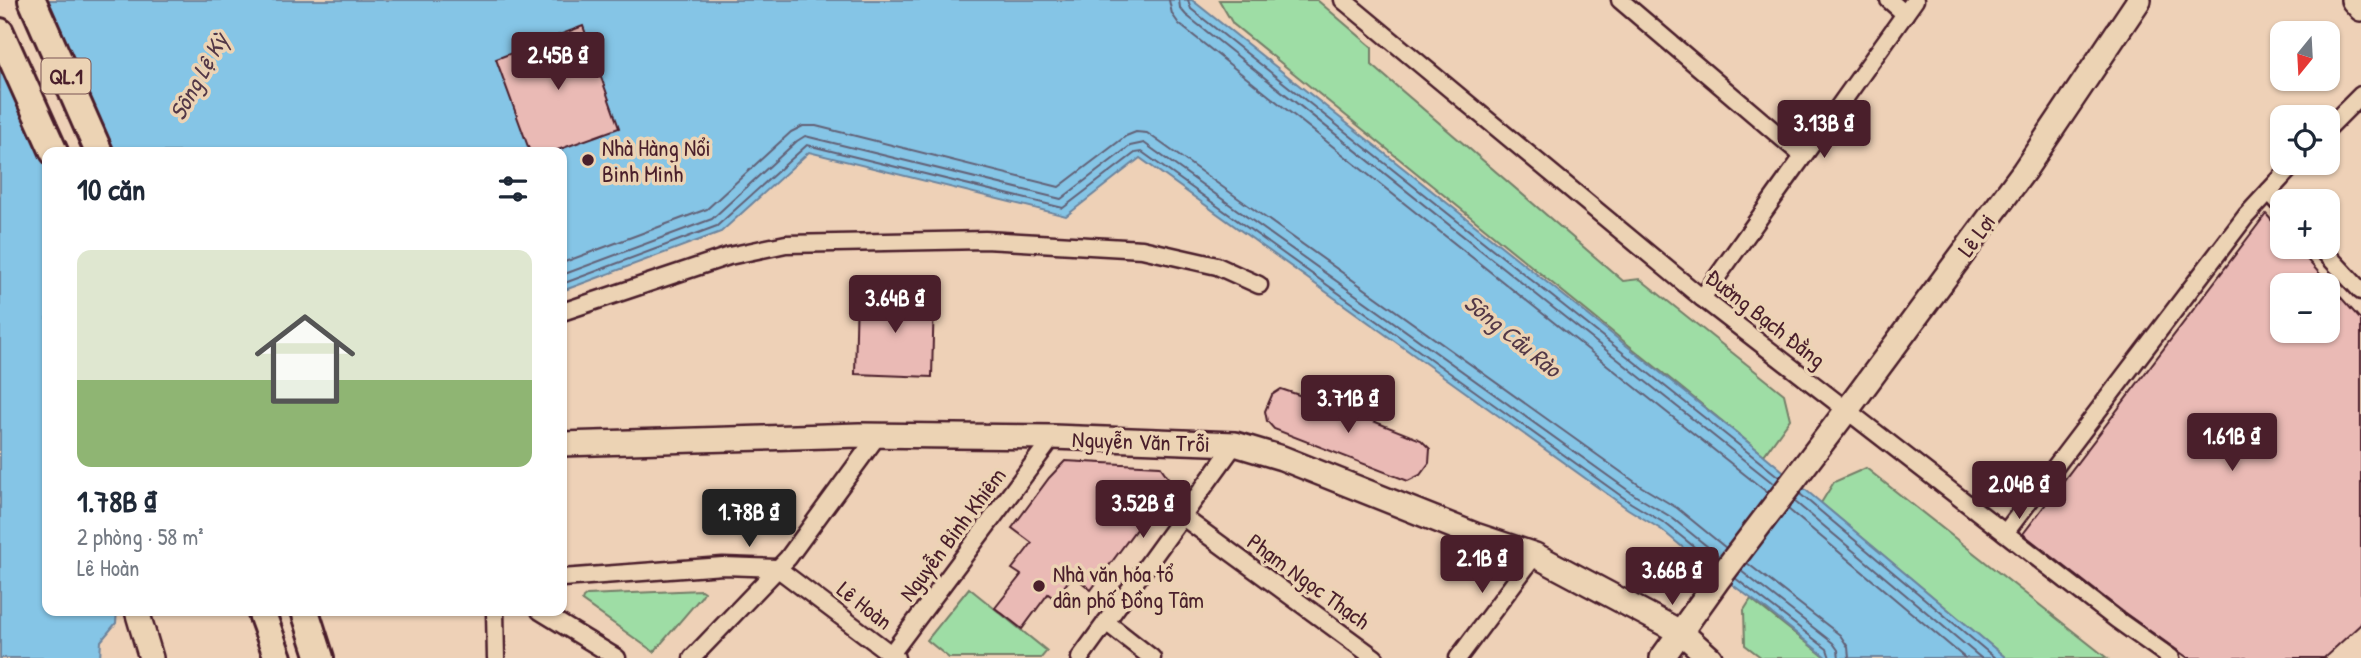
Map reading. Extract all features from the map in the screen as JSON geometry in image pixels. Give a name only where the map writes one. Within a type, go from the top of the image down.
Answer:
[{"type":"main road","name":"QL.1","points":[[32,0],[98,147]]},
{"type":"main road","name":"QL.1","points":[[0,32],[52,147]]},
{"type":"main road","points":[[263,616],[278,658]]},
{"type":"main road","points":[[307,616],[320,658]]},
{"type":"street","name":"Đường Bạch Đằng","points":[[1343,0],[1702,298],[2116,619],[2171,658]]},
{"type":"street","points":[[1620,0],[1803,156]]},
{"type":"street","points":[[1889,0],[1905,14]]},
{"type":"street","points":[[1702,298],[1915,0]]},
{"type":"street","name":"Lê Lợi","points":[[1662,658],[2024,171],[2139,0]]},
{"type":"street","points":[[2353,0],[2361,9]]},
{"type":"street","points":[[2340,116],[2361,95]]},
{"type":"street","points":[[2005,533],[2237,226],[2284,175]]},
{"type":"street","points":[[567,310],[729,256],[786,244],[985,240],[1142,249],[1217,266],[1259,285]]},
{"type":"street","points":[[2331,259],[2361,291]]},
{"type":"street","points":[[692,658],[788,558],[878,435]]},
{"type":"street","name":"Nguyễn Văn Trỗi","points":[[567,444],[878,435],[1052,437],[1235,444],[1282,458],[1475,535],[1535,555],[1682,633],[1710,658]]},
{"type":"street","name":"Nguyễn Bỉnh Khiêm","points":[[892,657],[1052,437]]},
{"type":"street","points":[[1080,658],[1235,444]]},
{"type":"street","name":"Phạm Ngọc Thạch","points":[[1183,517],[1375,658]]},
{"type":"street","points":[[1458,658],[1535,555]]},
{"type":"street","points":[[567,578],[723,566],[777,568]]},
{"type":"street","name":"Lê Hoàn","points":[[777,568],[892,657]]},
{"type":"street","points":[[138,616],[151,658]]},
{"type":"street","points":[[495,616],[496,658]]},
{"type":"street","points":[[548,616],[617,658]]},
{"type":"street","points":[[1105,622],[1152,658]]},
{"type":"green space","points":[[1219,0],[1317,0],[1372,47],[1372,65],[1623,281],[1640,279],[1784,394],[1790,419],[1764,455],[1233,24]]},
{"type":"green space","points":[[1866,468],[2107,658],[2006,658],[1821,503],[1834,482]]},
{"type":"green space","points":[[969,588],[1047,651],[1041,658],[949,658],[927,640]]},
{"type":"green space","points":[[704,592],[701,597],[654,652],[582,601],[587,595]]},
{"type":"green space","points":[[1751,599],[1826,658],[1762,658],[1745,645],[1744,610]]},
{"type":"water","points":[[23,0],[1192,0],[1764,455],[2006,658],[1827,658],[1662,530],[1628,509],[1140,158],[1066,216],[809,152],[721,232],[567,289],[567,147],[42,147],[42,616],[117,616],[116,623],[101,641],[100,658],[0,658],[0,39]]},
{"type":"pier","points":[[19,0],[46,0],[110,147],[42,147],[42,156],[0,64],[0,32]]},
{"type":"building","points":[[583,26],[619,128],[566,147],[528,147],[496,59]]},
{"type":"building","points":[[2266,214],[2270,218],[2270,259],[2307,259],[2319,273],[2270,273],[2270,343],[2340,343],[2340,296],[2361,320],[2361,624],[2324,658],[2188,658],[2023,534]]},
{"type":"building","points":[[857,293],[934,295],[932,377],[855,374]]},
{"type":"building","points":[[1281,389],[1421,440],[1430,449],[1429,463],[1420,475],[1408,481],[1274,429],[1267,421],[1265,411],[1272,395]]},
{"type":"building","points":[[1065,461],[1160,466],[1171,482],[1091,590],[1073,575],[1055,599],[1048,594],[1022,629],[995,608],[1021,575],[1012,569],[1032,543],[1012,528]]},
{"type":"place","name":"Nhà Hàng Nổi Binh Minh","points":[[588,160]]},
{"type":"place","name":"Nhà văn hóa tổ dân phố Đồng Tâm","points":[[1039,586]]},
{"type":"water label","name":"Sông Lệ Kỳ","points":[[198,76]]},
{"type":"water label","name":"Sông Cầu Rào","points":[[1513,335]]}]
